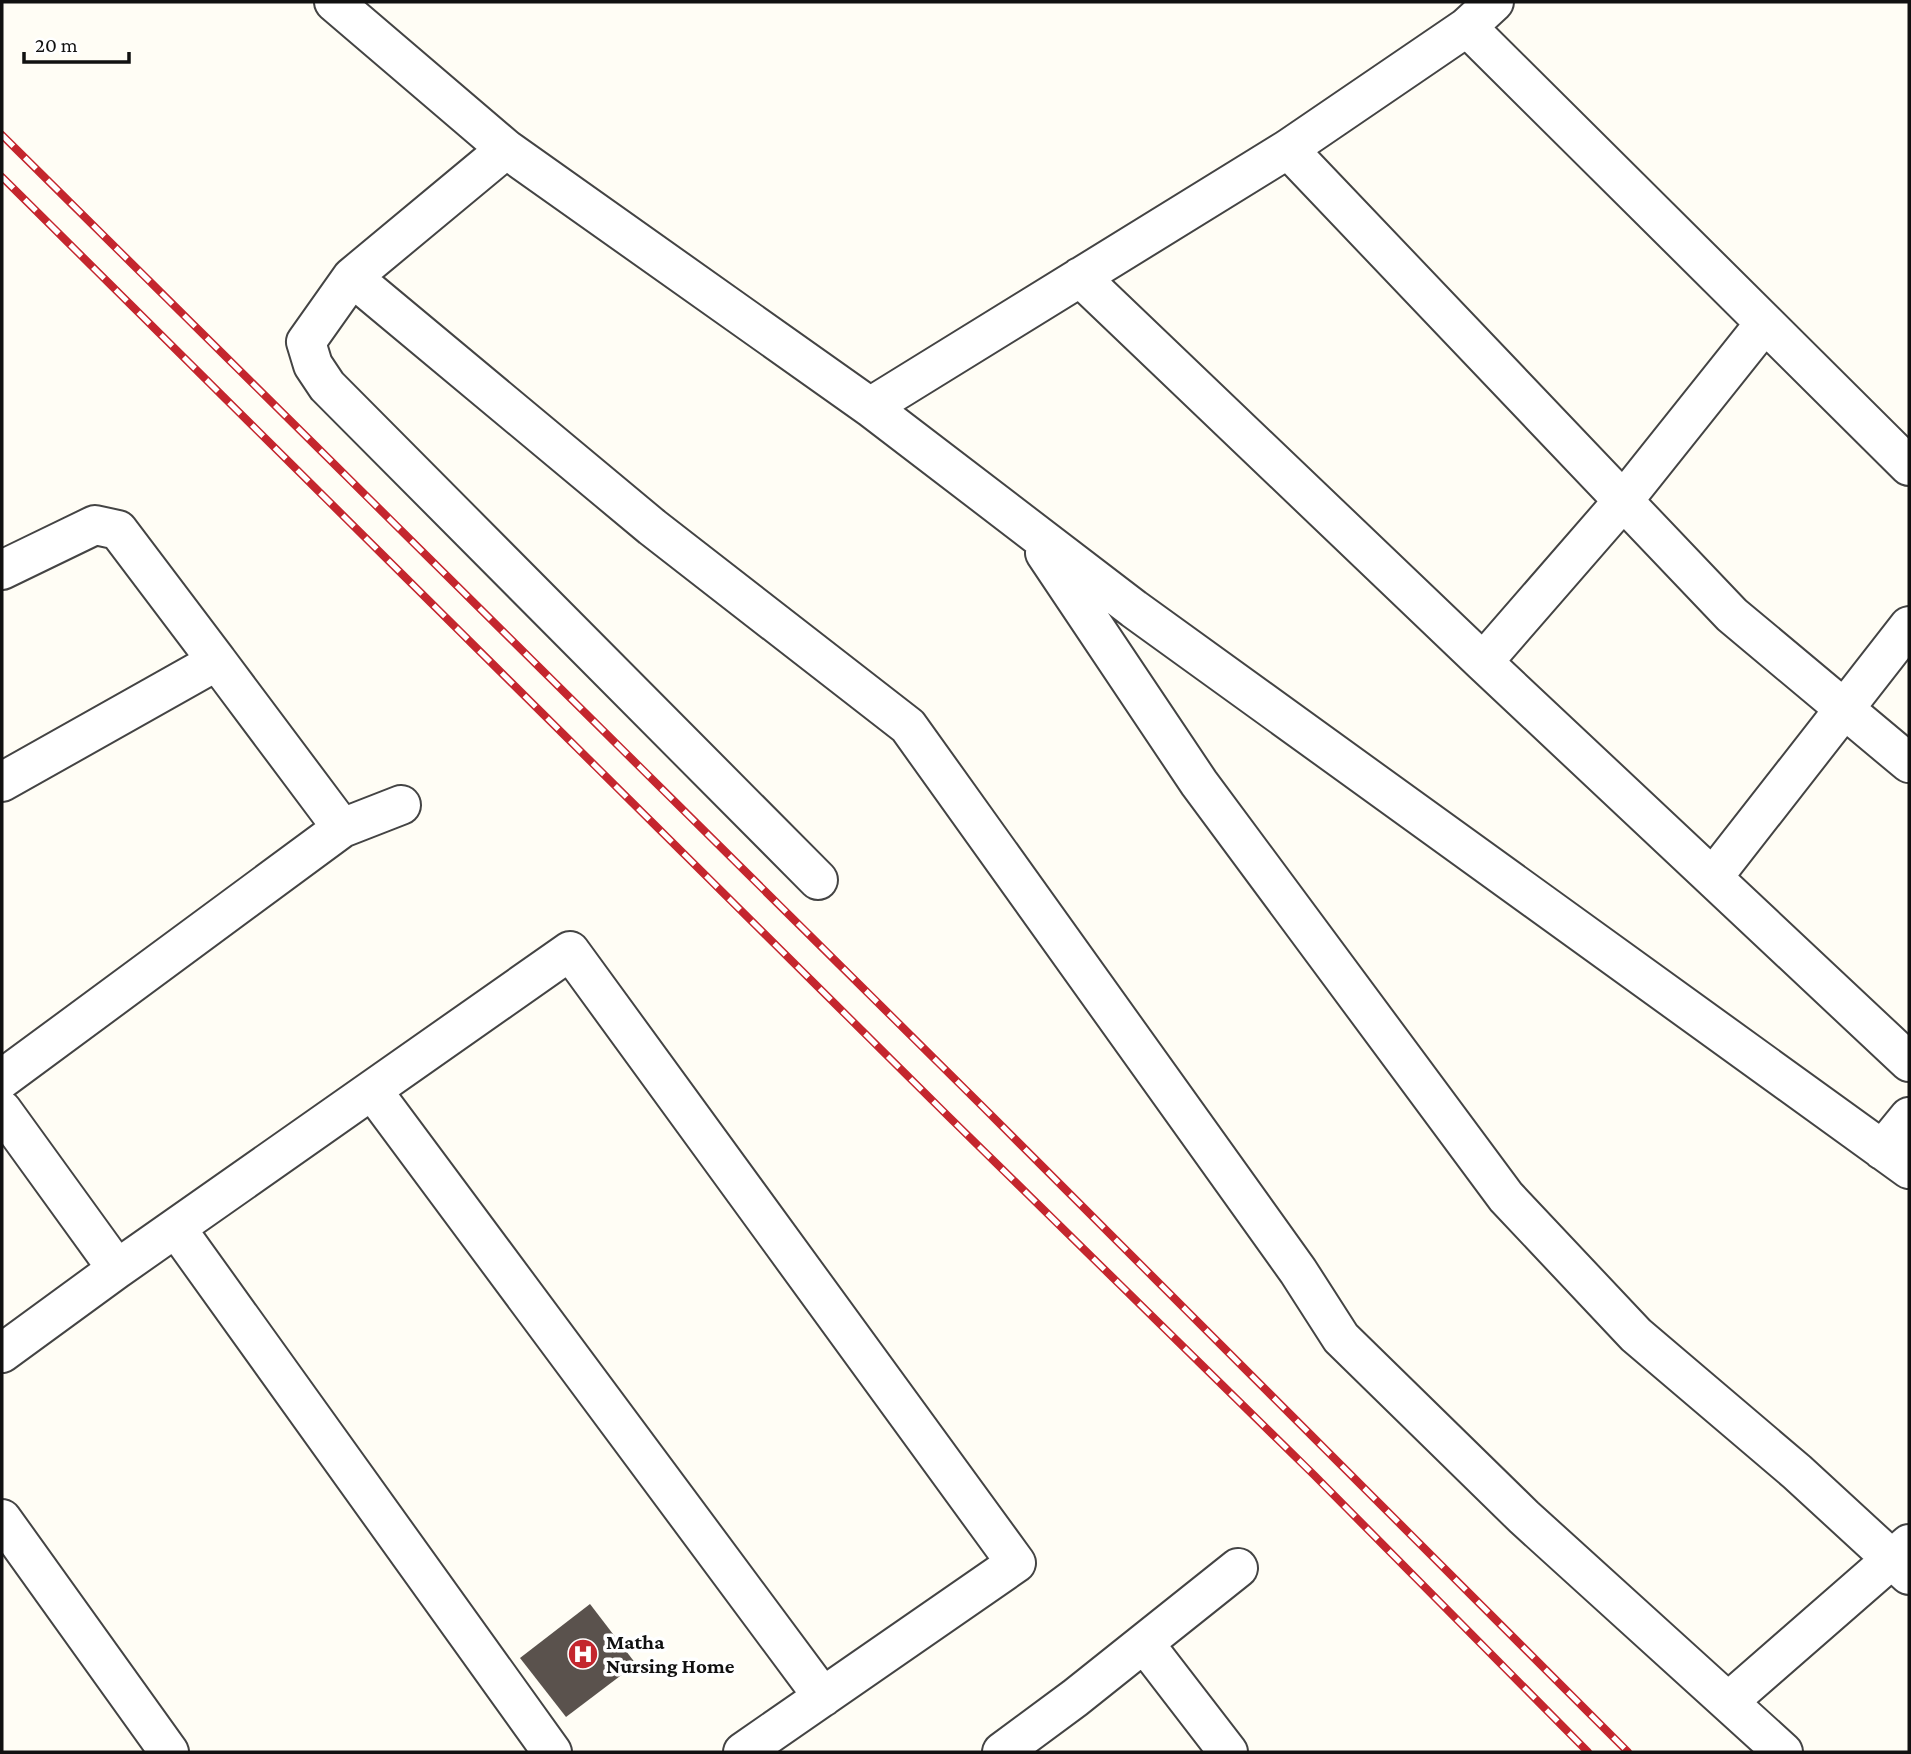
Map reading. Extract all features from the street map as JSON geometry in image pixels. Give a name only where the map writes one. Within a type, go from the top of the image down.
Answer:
[{"type":"street","points":[[334,2],[506,149],[870,407],[1157,626],[1896,1159],[1909,1117]]},
{"type":"street","points":[[870,407],[1288,149],[1481,15],[1765,323],[1909,466]]},
{"type":"street","points":[[506,149],[352,277],[306,342],[313,365],[327,386],[818,880]]},
{"type":"street","points":[[1288,149],[1732,615],[1909,763]]},
{"type":"street","points":[[352,277],[652,527],[908,726],[1298,1271],[1341,1338],[1524,1517],[1783,1752]]},
{"type":"street","points":[[1080,277],[1483,662],[1909,1062]]},
{"type":"street","points":[[1483,662],[1623,501],[1765,323]]},
{"type":"street","points":[[2,570],[95,525],[118,530],[342,828]]},
{"type":"street","points":[[1028,528],[1199,783],[1506,1197],[1636,1335],[1903,1559],[1728,1702]]},
{"type":"street","points":[[1713,877],[1909,626]]},
{"type":"street","points":[[2,782],[217,662]]},
{"type":"street","points":[[2,1079],[342,828],[401,805]]},
{"type":"street","points":[[2,1353],[117,1269],[570,951],[1016,1563],[743,1752]]},
{"type":"street","points":[[372,1090],[823,1697]]},
{"type":"street","points":[[2,1110],[117,1269]]},
{"type":"street","points":[[176,1228],[552,1752]]},
{"type":"street","points":[[2,1519],[169,1752]]},
{"type":"street","points":[[1002,1752],[1238,1568]]},
{"type":"street","points":[[1144,1643],[1228,1752]]},
{"type":"building","points":[[590,1604],[636,1664],[566,1717],[520,1658]]},
{"type":"railway","points":[[2,135],[980,1104],[1628,1752]]},
{"type":"railway","points":[[2,177],[949,1117],[1314,1475],[1588,1752]]},
{"type":"place","name":"Matha Nursing Home","points":[[583,1654]]}]
